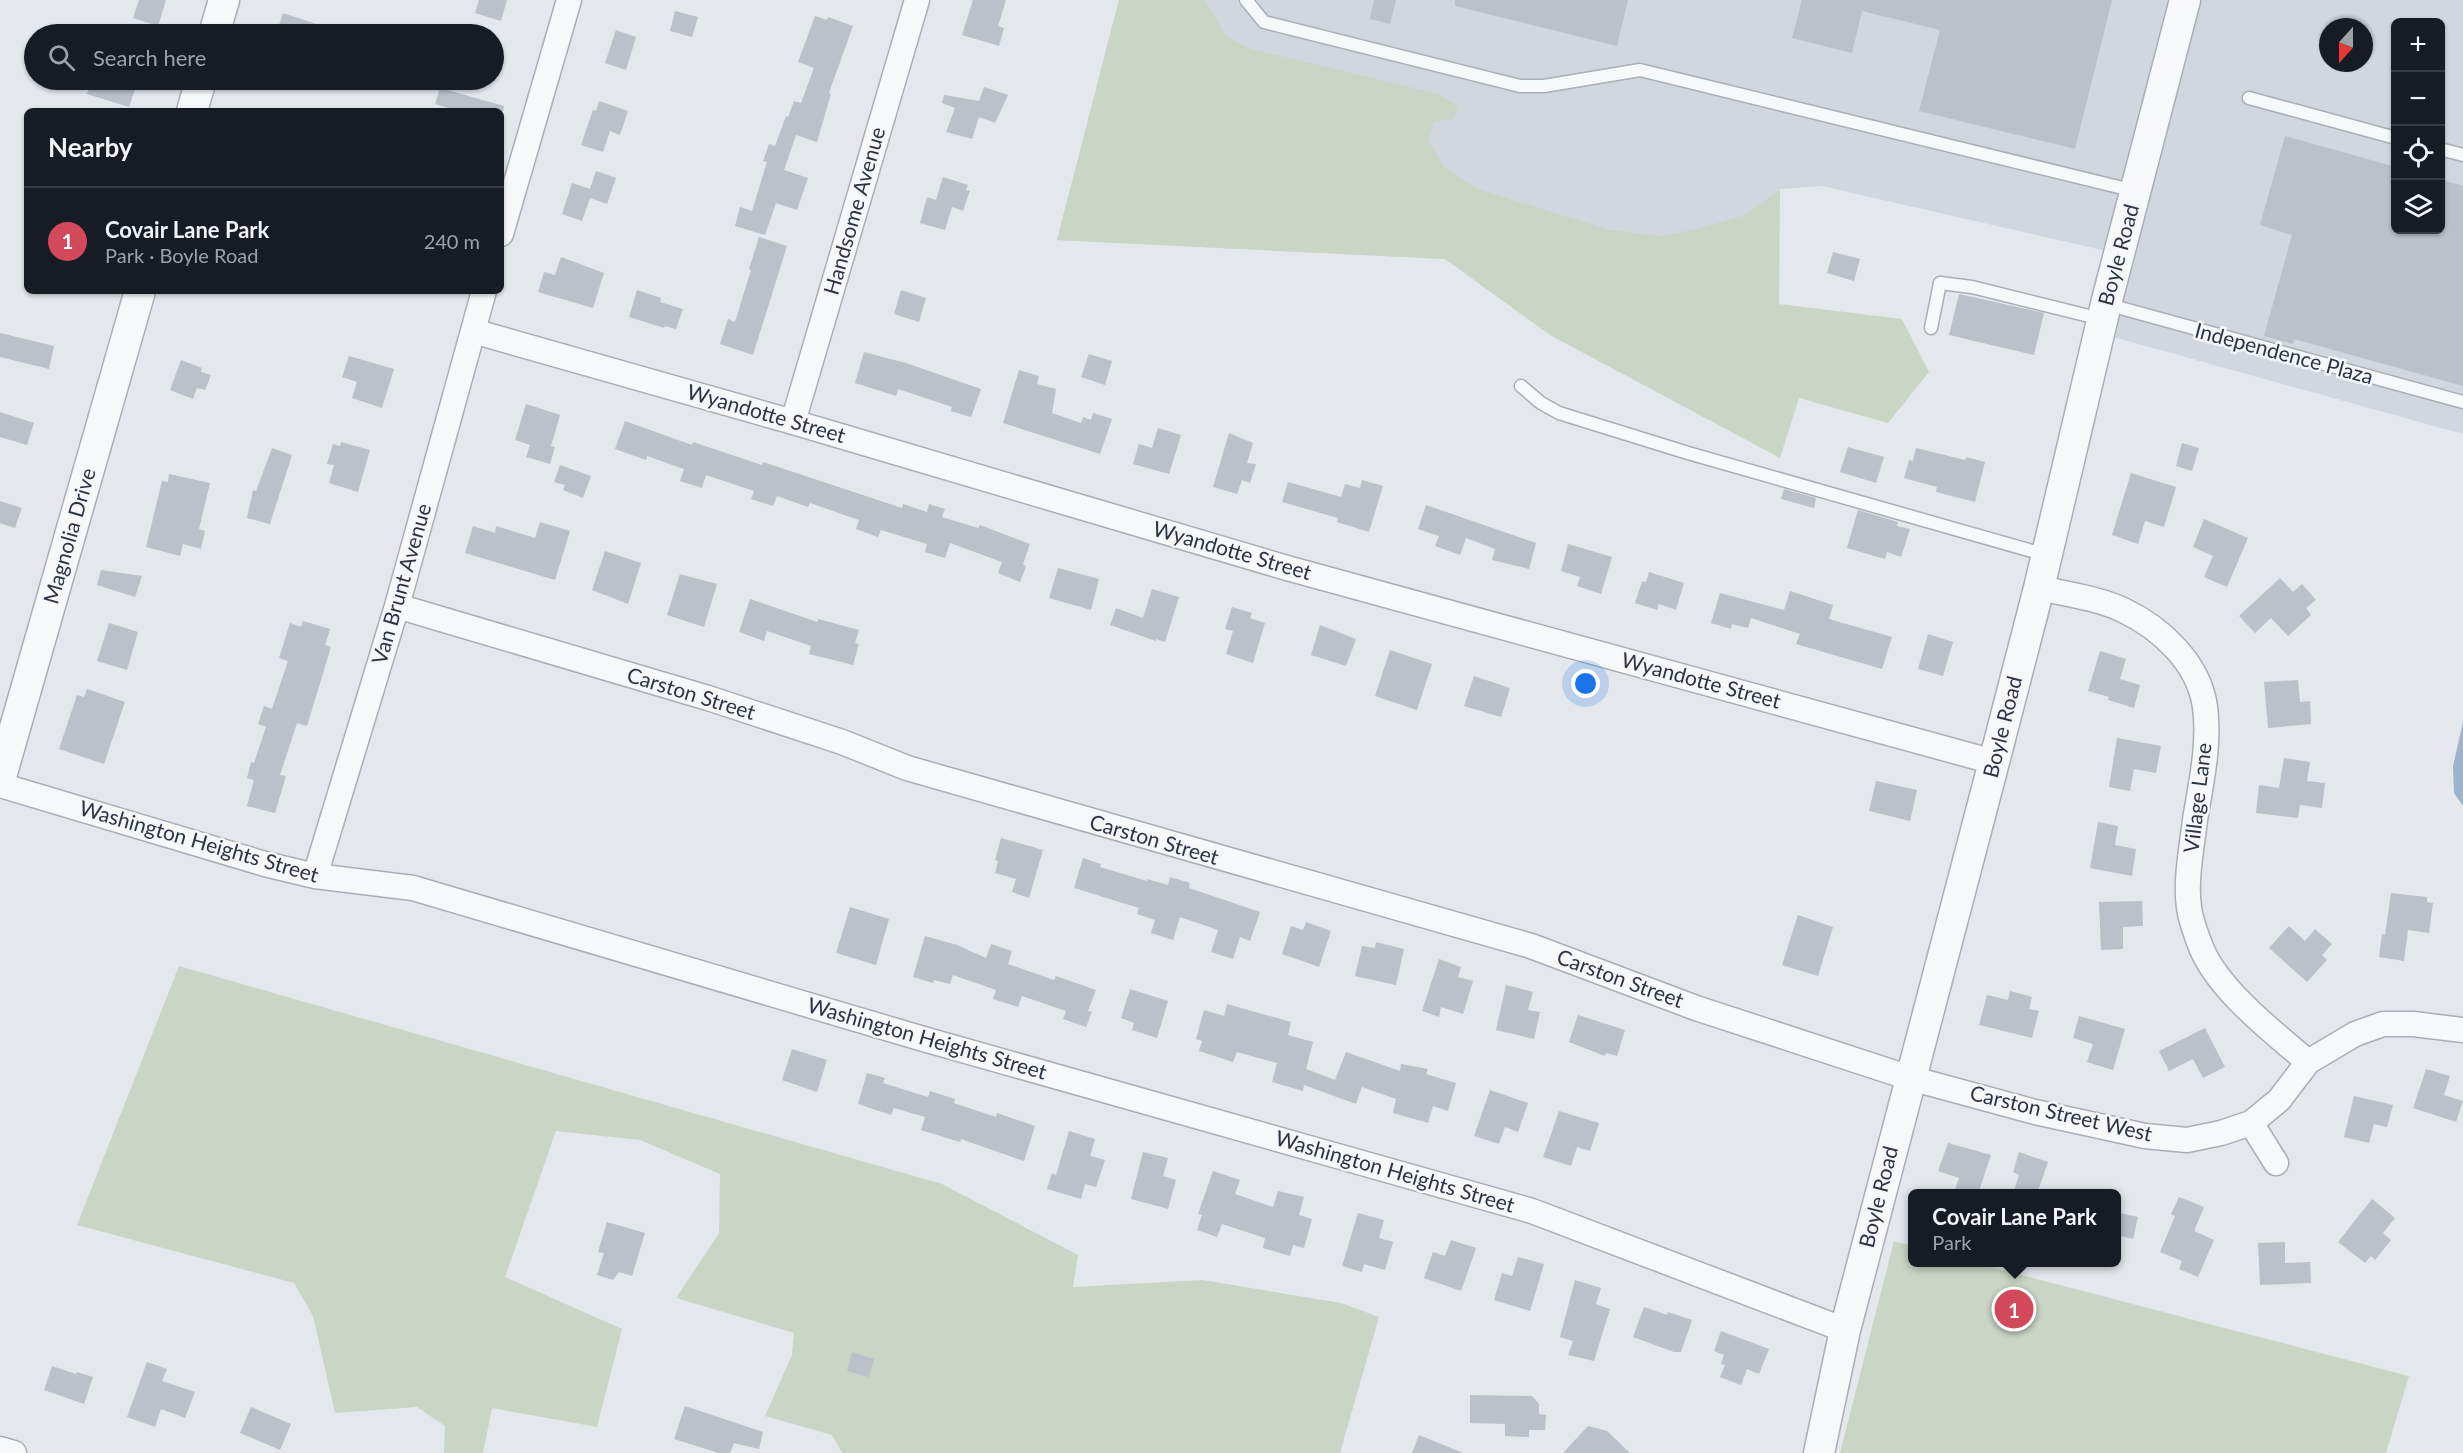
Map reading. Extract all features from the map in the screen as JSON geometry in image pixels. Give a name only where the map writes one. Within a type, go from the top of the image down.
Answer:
[{"type":"street","points":[[217,24],[224,0]]},
{"type":"street","points":[[504,224],[569,0]]},
{"type":"street","name":"Handsome Avenue","points":[[793,422],[917,0]]},
{"type":"street","name":"Boyle Road","points":[[1819,1453],[1845,1330],[1995,762],[2047,555],[2104,312],[2185,0]]},
{"type":"street","points":[[193,108],[198,90]]},
{"type":"street","name":"Magnolia Drive","points":[[0,782],[139,294]]},
{"type":"street","name":"Van Brunt Avenue","points":[[315,876],[397,606],[483,294]]},
{"type":"street","name":"Wyandotte Street","points":[[473,331],[793,422],[1298,571],[1995,762]]},
{"type":"street","name":"Village Lane","points":[[2039,588],[2092,600],[2122,610],[2147,624],[2170,643],[2194,670],[2205,706],[2206,746],[2190,856],[2189,906],[2199,944],[2219,977],[2252,1014],[2308,1062]]},
{"type":"street","name":"Carston Street","points":[[397,606],[708,698],[842,742],[907,768],[1530,946],[1696,1008],[1910,1078]]},
{"type":"street","name":"Washington Heights Street","points":[[0,782],[265,864],[315,876],[413,888],[920,1038],[1532,1211],[1845,1330]]},
{"type":"street","name":"Carston Street West","points":[[1910,1078],[2035,1112],[2145,1136],[2187,1140],[2221,1133],[2251,1123],[2279,1100],[2308,1062],[2355,1034],[2382,1024],[2413,1024],[2463,1030]]},
{"type":"street","points":[[2251,1123],[2276,1163]]},
{"type":"street","points":[[0,1449],[14,1453]]},
{"type":"lane","points":[[1246,0],[1264,21],[1520,86],[1544,86],[1640,70],[2136,192]]},
{"type":"lane","points":[[2249,98],[2391,137]]},
{"type":"lane","points":[[2445,150],[2463,155]]},
{"type":"lane","name":"Independence Plaza","points":[[1932,328],[1940,283],[1972,287],[2104,312],[2463,402]]},
{"type":"lane","points":[[1521,386],[1541,403],[1559,413],[1698,456],[2047,555]]},
{"type":"shaded area","points":[[1119,0],[2463,0],[2463,434],[2099,333],[2120,254],[1822,186],[1780,189],[1744,326],[1445,259],[1057,240]]},
{"type":"green space","points":[[1119,0],[1205,0],[1226,36],[1248,48],[1439,94],[1458,106],[1454,119],[1434,122],[1428,139],[1445,168],[1478,189],[1610,230],[1660,236],[1697,229],[1745,215],[1780,189],[1779,304],[1902,319],[1929,372],[1888,423],[1799,398],[1780,458],[1550,335],[1445,259],[1057,240]]},
{"type":"green space","points":[[179,966],[942,1184],[1078,1255],[1073,1287],[1203,1280],[1341,1303],[1379,1317],[1340,1453],[842,1453],[832,1435],[765,1416],[792,1355],[794,1333],[676,1298],[719,1233],[720,1174],[640,1140],[556,1131],[505,1277],[622,1329],[597,1427],[492,1408],[483,1453],[444,1453],[445,1426],[417,1407],[335,1413],[313,1316],[294,1283],[77,1225]]},
{"type":"green space","points":[[1894,1241],[1908,1245],[1908,1267],[1990,1267],[2409,1376],[2386,1453],[1840,1453]]},
{"type":"water","points":[[2463,722],[2463,806],[2454,793],[2453,766]]},
{"type":"building","points":[[139,0],[166,0],[159,24],[133,18]]},
{"type":"building","points":[[479,0],[507,0],[501,21],[475,13]]},
{"type":"building","points":[[973,0],[1006,0],[998,26],[1004,28],[999,46],[962,35]]},
{"type":"building","points":[[1374,0],[1396,0],[1390,24],[1370,19]]},
{"type":"building","points":[[1455,0],[1628,0],[1617,46],[1455,6]]},
{"type":"building","points":[[1802,0],[2112,0],[2075,149],[1919,111],[1940,30],[1862,11],[1852,53],[1792,38]]},
{"type":"building","points":[[675,11],[698,17],[692,37],[670,31]]},
{"type":"building","points":[[283,13],[317,24],[279,24]]},
{"type":"building","points":[[815,16],[827,20],[828,17],[853,26],[829,93],[831,94],[817,142],[796,135],[784,170],[808,178],[797,210],[776,203],[765,235],[735,226],[740,207],[752,211],[767,162],[763,161],[769,144],[775,146],[794,101],[801,103],[814,68],[798,62]]},
{"type":"building","points":[[616,30],[636,37],[626,70],[605,63]]},
{"type":"building","points":[[984,87],[1008,95],[995,123],[979,117],[972,139],[946,132],[955,108],[942,103],[944,95],[979,101]]},
{"type":"building","points":[[88,90],[135,90],[129,107],[87,94]]},
{"type":"building","points":[[439,90],[447,90],[504,106],[504,108],[448,108],[435,104]]},
{"type":"building","points":[[599,101],[628,111],[620,135],[610,131],[603,152],[581,145],[593,110],[596,111]]},
{"type":"building","points":[[2285,136],[2391,166],[2391,234],[2445,234],[2445,181],[2463,186],[2463,386],[2294,339],[2293,344],[2264,336],[2292,235],[2260,225]]},
{"type":"building","points":[[596,171],[616,178],[607,204],[590,198],[582,221],[562,214],[572,183],[590,189]]},
{"type":"building","points":[[943,177],[968,185],[966,190],[970,191],[963,211],[952,207],[945,230],[920,223],[927,197],[936,200]]},
{"type":"building","points":[[759,237],[787,246],[753,355],[720,344],[728,319],[735,322]]},
{"type":"building","points":[[1833,252],[1860,259],[1854,281],[1827,273]]},
{"type":"building","points":[[561,257],[604,273],[593,308],[538,292],[544,272],[555,275]]},
{"type":"building","points":[[637,290],[661,298],[660,302],[683,309],[676,329],[665,326],[664,328],[629,317]]},
{"type":"building","points":[[901,290],[926,298],[919,322],[894,314]]},
{"type":"building","points":[[1959,294],[2044,313],[2034,355],[1949,335]]},
{"type":"building","points":[[0,333],[54,346],[49,369],[0,357]]},
{"type":"building","points":[[864,352],[906,363],[981,389],[971,417],[951,411],[952,407],[898,389],[896,396],[855,383]]},
{"type":"building","points":[[1089,354],[1112,361],[1105,385],[1081,377]]},
{"type":"building","points":[[349,356],[394,369],[382,408],[352,398],[357,382],[342,377]]},
{"type":"building","points":[[181,360],[202,368],[201,372],[211,375],[205,390],[197,388],[193,399],[170,390]]},
{"type":"building","points":[[1019,370],[1039,376],[1037,384],[1056,389],[1052,413],[1081,423],[1083,417],[1091,420],[1093,413],[1112,419],[1100,454],[1003,423]]},
{"type":"building","points":[[526,404],[560,415],[551,446],[555,447],[550,464],[526,457],[530,445],[515,440]]},
{"type":"building","points":[[0,412],[34,423],[27,445],[0,437]]},
{"type":"building","points":[[625,421],[692,445],[693,442],[762,465],[763,462],[902,508],[903,504],[927,512],[929,504],[945,509],[942,517],[978,528],[980,525],[1030,544],[1020,582],[998,573],[1002,562],[950,543],[945,558],[925,552],[927,544],[881,530],[878,537],[856,529],[859,520],[810,503],[808,507],[777,496],[773,506],[751,499],[754,491],[706,475],[702,488],[680,481],[684,469],[647,456],[646,460],[615,449]]},
{"type":"building","points":[[1158,428],[1181,435],[1169,474],[1133,464],[1139,444],[1152,448]]},
{"type":"building","points":[[1229,433],[1253,443],[1247,463],[1256,464],[1250,483],[1242,480],[1237,494],[1213,487]]},
{"type":"building","points":[[341,442],[370,450],[358,492],[329,483],[334,465],[327,464],[333,444],[340,446]]},
{"type":"building","points":[[2182,443],[2199,448],[2192,471],[2176,466]]},
{"type":"building","points":[[1848,447],[1884,457],[1876,483],[1840,472]]},
{"type":"building","points":[[272,448],[292,455],[270,524],[247,518],[253,490],[256,491]]},
{"type":"building","points":[[1916,448],[1965,460],[1966,457],[1985,462],[1975,502],[1936,492],[1937,487],[1904,478],[1909,460],[1913,461]]},
{"type":"building","points":[[560,465],[591,476],[583,498],[563,490],[565,485],[554,482]]},
{"type":"building","points":[[2131,473],[2176,487],[2164,527],[2145,521],[2138,544],[2112,535]]},
{"type":"building","points":[[169,474],[210,483],[199,529],[205,531],[201,549],[183,544],[180,556],[146,547],[162,481],[168,482]]},
{"type":"building","points":[[1362,480],[1383,486],[1369,532],[1337,522],[1338,518],[1282,502],[1288,482],[1341,497],[1345,484],[1360,488]]},
{"type":"building","points":[[1784,489],[1816,498],[1814,508],[1781,499]]},
{"type":"building","points":[[0,501],[22,508],[15,528],[0,523]]},
{"type":"building","points":[[1426,505],[1536,543],[1529,569],[1492,560],[1495,549],[1466,538],[1460,555],[1435,546],[1439,536],[1418,529]]},
{"type":"building","points":[[1858,510],[1898,522],[1897,526],[1910,529],[1901,557],[1887,552],[1885,559],[1847,548]]},
{"type":"building","points":[[2204,519],[2248,538],[2227,587],[2204,577],[2213,556],[2193,547]]},
{"type":"building","points":[[540,522],[570,531],[555,580],[465,553],[473,526],[495,533],[496,526],[535,538]]},
{"type":"building","points":[[1568,544],[1612,557],[1601,594],[1577,586],[1580,577],[1561,571]]},
{"type":"building","points":[[605,551],[641,563],[628,604],[592,590]]},
{"type":"building","points":[[1058,568],[1099,579],[1091,610],[1049,598]]},
{"type":"building","points":[[101,570],[142,576],[135,597],[97,585]]},
{"type":"building","points":[[1649,572],[1684,583],[1676,610],[1659,604],[1657,610],[1635,603],[1642,581],[1646,582]]},
{"type":"building","points":[[680,574],[717,584],[704,627],[667,615]]},
{"type":"building","points":[[2280,578],[2293,592],[2302,584],[2316,600],[2306,608],[2311,615],[2288,636],[2271,618],[2255,633],[2239,616]]},
{"type":"building","points":[[1152,589],[1179,597],[1165,642],[1110,625],[1116,608],[1143,618]]},
{"type":"building","points":[[1790,591],[1833,605],[1829,619],[1892,637],[1882,669],[1796,644],[1800,634],[1751,618],[1748,628],[1732,624],[1731,629],[1711,623],[1720,593],[1784,610]]},
{"type":"building","points":[[750,599],[817,622],[818,619],[859,630],[855,643],[859,644],[853,665],[809,654],[811,646],[767,631],[764,641],[739,632]]},
{"type":"building","points":[[1232,607],[1252,613],[1250,618],[1265,623],[1253,663],[1226,654],[1233,631],[1225,629]]},
{"type":"building","points":[[303,621],[330,629],[325,645],[331,647],[307,726],[297,723],[280,775],[286,776],[275,813],[247,806],[254,780],[247,778],[251,762],[254,763],[266,727],[258,724],[264,706],[272,709],[288,661],[279,658],[290,623],[301,627]]},
{"type":"building","points":[[109,623],[138,632],[127,670],[97,661]]},
{"type":"building","points":[[1320,625],[1356,639],[1346,666],[1311,655]]},
{"type":"building","points":[[1928,634],[1953,642],[1943,676],[1918,669]]},
{"type":"building","points":[[1390,650],[1432,664],[1417,710],[1375,696]]},
{"type":"building","points":[[2100,651],[2126,659],[2120,679],[2140,685],[2134,708],[2088,691]]},
{"type":"building","points":[[1474,676],[1510,688],[1501,717],[1464,706]]},
{"type":"building","points":[[2298,680],[2300,702],[2310,701],[2311,724],[2268,728],[2264,682]]},
{"type":"building","points":[[87,689],[125,702],[104,764],[59,749],[77,695],[84,697]]},
{"type":"building","points":[[2117,738],[2161,746],[2156,773],[2134,769],[2130,791],[2109,787]]},
{"type":"building","points":[[2284,758],[2310,762],[2307,781],[2325,783],[2322,808],[2300,805],[2298,818],[2256,813],[2259,785],[2279,788]]},
{"type":"building","points":[[1876,781],[1917,790],[1910,821],[1869,811]]},
{"type":"building","points":[[2098,822],[2118,826],[2115,845],[2136,849],[2132,876],[2090,868]]},
{"type":"building","points":[[1001,838],[1043,850],[1029,898],[1012,892],[1016,879],[995,873],[998,861],[995,860]]},
{"type":"building","points":[[1083,858],[1101,864],[1100,867],[1147,881],[1147,879],[1168,885],[1170,877],[1190,883],[1189,888],[1260,912],[1250,941],[1240,937],[1233,959],[1211,952],[1218,930],[1180,917],[1173,940],[1151,933],[1155,920],[1137,914],[1139,908],[1074,888]]},
{"type":"building","points":[[2391,893],[2427,897],[2427,902],[2433,903],[2429,933],[2408,930],[2404,961],[2379,957],[2382,934],[2385,935]]},
{"type":"building","points":[[2142,901],[2143,926],[2123,927],[2123,949],[2101,950],[2099,902]]},
{"type":"building","points":[[850,907],[889,919],[876,965],[836,953]]},
{"type":"building","points":[[1798,915],[1833,927],[1818,976],[1782,965]]},
{"type":"building","points":[[1306,922],[1331,931],[1319,967],[1282,954],[1291,926],[1303,930]]},
{"type":"building","points":[[2289,926],[2305,941],[2315,929],[2332,944],[2322,955],[2327,960],[2307,982],[2269,948]]},
{"type":"building","points":[[925,936],[957,945],[986,958],[991,944],[1012,951],[1008,964],[1054,980],[1056,976],[1096,990],[1088,1011],[1092,1012],[1086,1027],[1063,1019],[1066,1011],[1022,996],[1018,1007],[993,999],[996,990],[953,975],[950,984],[934,980],[933,983],[913,977]]},
{"type":"building","points":[[1376,942],[1404,949],[1396,985],[1355,976],[1362,946],[1375,948]]},
{"type":"building","points":[[1439,959],[1461,967],[1458,977],[1473,981],[1463,1014],[1441,1007],[1439,1017],[1422,1011]]},
{"type":"building","points":[[1506,985],[1533,992],[1528,1010],[1540,1012],[1534,1039],[1496,1030]]},
{"type":"building","points":[[1130,989],[1168,1001],[1157,1038],[1132,1030],[1134,1023],[1121,1018]]},
{"type":"building","points":[[2010,991],[2032,997],[2029,1009],[2039,1011],[2032,1038],[1979,1025],[1987,995],[2008,1000]]},
{"type":"building","points":[[1227,1004],[1291,1022],[1288,1035],[1313,1042],[1306,1069],[1335,1080],[1346,1052],[1400,1071],[1401,1064],[1428,1069],[1426,1074],[1456,1083],[1448,1111],[1433,1106],[1428,1123],[1393,1113],[1396,1099],[1362,1087],[1356,1104],[1304,1085],[1303,1091],[1272,1082],[1277,1063],[1237,1052],[1233,1062],[1199,1051],[1202,1041],[1196,1039],[1204,1010],[1224,1016]]},
{"type":"building","points":[[1578,1015],[1625,1030],[1617,1056],[1606,1053],[1605,1056],[1569,1042]]},
{"type":"building","points":[[2079,1016],[2125,1029],[2113,1070],[2087,1062],[2093,1044],[2073,1038]]},
{"type":"building","points":[[2205,1028],[2225,1067],[2203,1078],[2193,1059],[2169,1071],[2159,1051]]},
{"type":"building","points":[[792,1049],[827,1060],[817,1092],[782,1080]]},
{"type":"building","points":[[2426,1069],[2450,1076],[2444,1095],[2463,1101],[2456,1122],[2413,1108]]},
{"type":"building","points":[[867,1073],[885,1078],[883,1083],[928,1097],[930,1091],[955,1099],[954,1103],[996,1117],[997,1113],[1035,1126],[1024,1161],[961,1139],[960,1142],[921,1130],[925,1117],[894,1108],[891,1115],[858,1104]]},
{"type":"building","points":[[1490,1090],[1528,1103],[1518,1132],[1505,1127],[1499,1144],[1474,1136]]},
{"type":"building","points":[[2354,1096],[2393,1105],[2387,1127],[2374,1124],[2369,1143],[2344,1137]]},
{"type":"building","points":[[1559,1111],[1599,1123],[1590,1151],[1577,1147],[1571,1166],[1543,1157]]},
{"type":"building","points":[[1069,1131],[1095,1139],[1090,1156],[1105,1160],[1096,1187],[1085,1184],[1081,1199],[1047,1189],[1052,1173],[1056,1175]]},
{"type":"building","points":[[1948,1143],[1991,1155],[1980,1189],[1955,1189],[1959,1178],[1938,1171]]},
{"type":"building","points":[[1143,1152],[1168,1158],[1163,1176],[1176,1180],[1168,1209],[1131,1199]]},
{"type":"building","points":[[2019,1152],[2048,1162],[2039,1189],[2015,1189],[2019,1175],[2013,1172]]},
{"type":"building","points":[[1213,1171],[1240,1180],[1235,1194],[1273,1207],[1278,1191],[1304,1197],[1299,1215],[1312,1219],[1304,1248],[1293,1245],[1290,1256],[1263,1248],[1265,1238],[1222,1224],[1217,1237],[1197,1230],[1202,1215],[1198,1214]]},
{"type":"building","points":[[2179,1197],[2204,1207],[2194,1231],[2214,1240],[2198,1277],[2179,1269],[2182,1261],[2160,1252],[2175,1216],[2171,1214]]},
{"type":"building","points":[[2372,1199],[2395,1218],[2383,1233],[2391,1240],[2375,1260],[2371,1256],[2365,1263],[2338,1242]]},
{"type":"building","points":[[1358,1213],[1384,1220],[1379,1238],[1393,1242],[1385,1270],[1364,1264],[1362,1272],[1342,1266]]},
{"type":"building","points":[[2121,1213],[2138,1217],[2133,1239],[2121,1236]]},
{"type":"building","points":[[607,1222],[645,1233],[632,1276],[619,1272],[613,1280],[597,1275],[604,1253],[598,1252]]},
{"type":"building","points":[[1451,1240],[1476,1248],[1461,1291],[1424,1278],[1433,1252],[1445,1256]]},
{"type":"building","points":[[2285,1242],[2285,1263],[2310,1262],[2311,1283],[2260,1285],[2258,1243]]},
{"type":"building","points":[[1518,1257],[1544,1264],[1530,1311],[1494,1300],[1502,1273],[1512,1276]]},
{"type":"building","points":[[1575,1280],[1601,1288],[1596,1304],[1610,1309],[1594,1361],[1568,1355],[1573,1341],[1560,1337]]},
{"type":"building","points":[[1644,1307],[1692,1320],[1681,1352],[1674,1352],[1633,1337]]},
{"type":"building","points":[[1721,1331],[1769,1349],[1759,1374],[1747,1369],[1741,1385],[1720,1377],[1725,1365],[1721,1364],[1724,1355],[1714,1351]]},
{"type":"building","points":[[852,1352],[874,1359],[869,1377],[847,1371]]},
{"type":"building","points":[[147,1362],[167,1369],[162,1381],[195,1392],[185,1418],[161,1409],[155,1427],[127,1417]]},
{"type":"building","points":[[52,1366],[93,1377],[84,1404],[44,1390]]},
{"type":"building","points":[[1470,1395],[1532,1396],[1539,1404],[1539,1414],[1546,1415],[1545,1430],[1529,1430],[1529,1437],[1505,1436],[1505,1424],[1470,1423]]},
{"type":"building","points":[[685,1406],[763,1432],[759,1449],[734,1443],[730,1453],[719,1453],[674,1439]]},
{"type":"building","points":[[251,1407],[291,1424],[280,1450],[240,1433]]},
{"type":"building","points":[[1588,1426],[1607,1431],[1630,1453],[1563,1453]]},
{"type":"building","points":[[1419,1435],[1463,1453],[1412,1453]]},
{"type":"place","name":"Covair Lane Park","points":[[2014,1309]]}]
